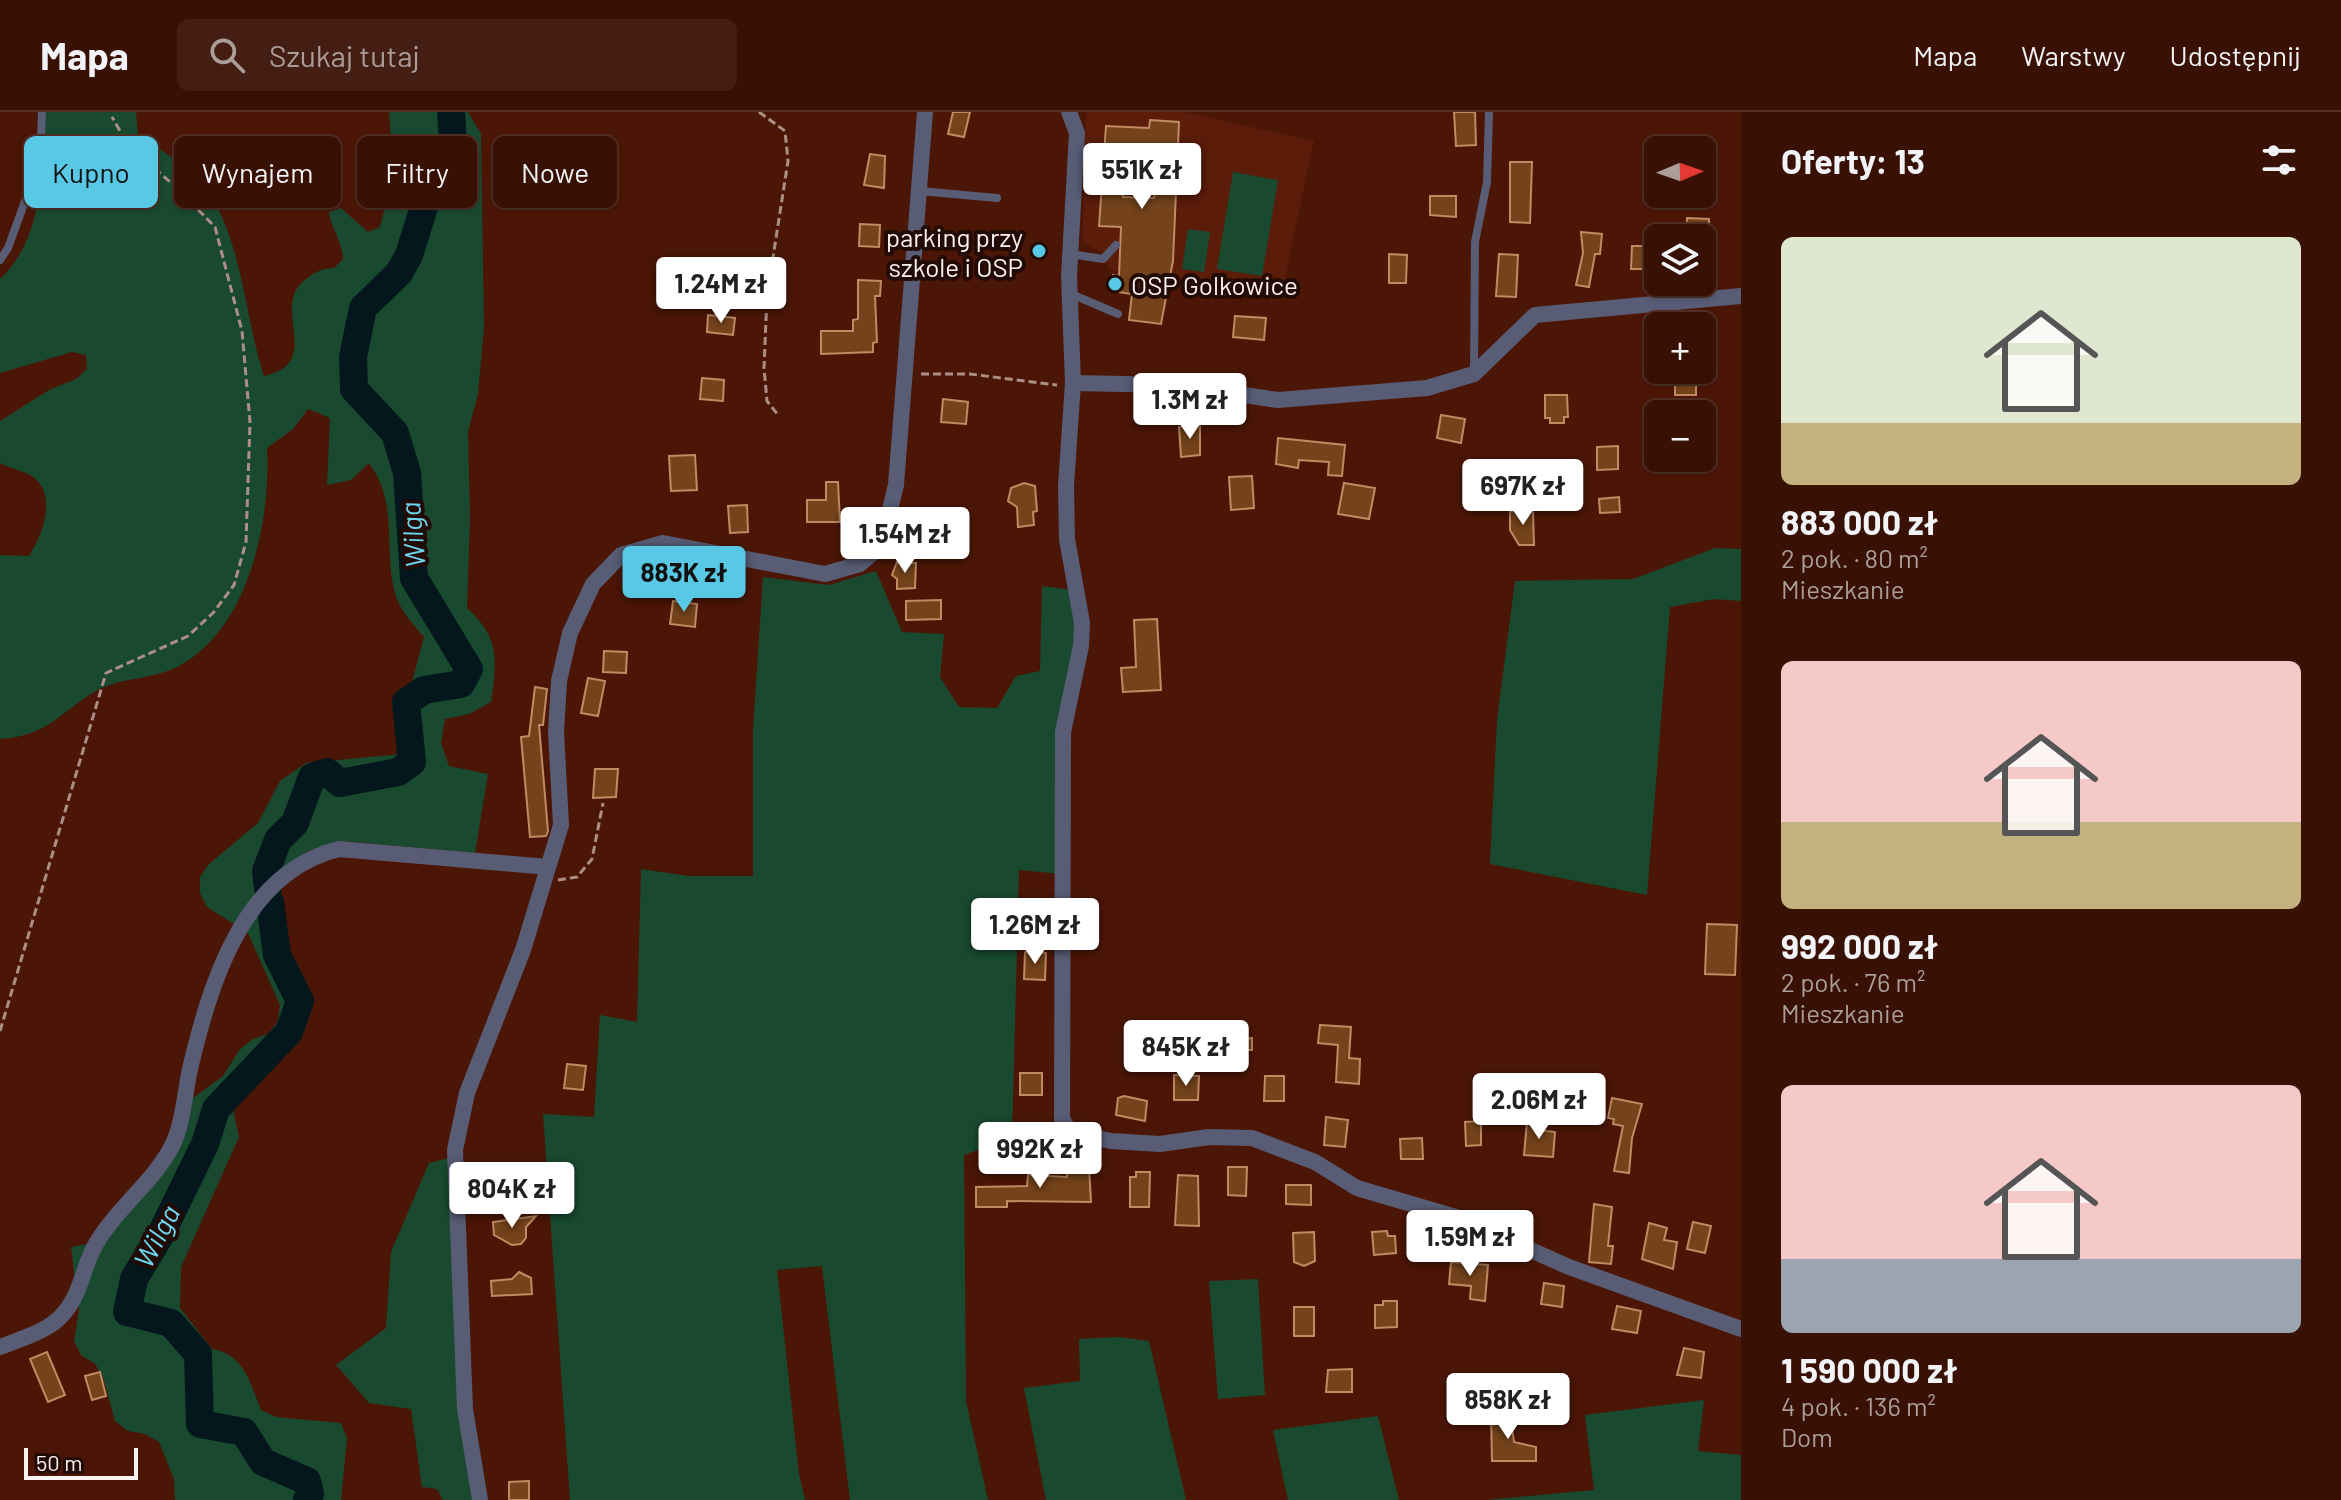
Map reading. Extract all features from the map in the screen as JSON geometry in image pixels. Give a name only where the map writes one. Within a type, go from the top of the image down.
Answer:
[{"type":"street","points":[[480,1500],[465,1409],[455,1150],[467,1093],[523,950],[561,825],[556,732],[559,681],[570,633],[593,584],[621,555],[663,543],[825,574],[860,564],[881,546],[896,485],[925,112]]},
{"type":"street","points":[[1069,112],[1077,133],[1069,293],[1073,383],[1067,539],[1082,623],[1081,646],[1063,732],[1062,1119],[1070,1132],[1111,1141],[1160,1144],[1209,1137],[1252,1138],[1315,1162],[1357,1188],[1459,1218],[1569,1267],[1741,1329]]},
{"type":"street","points":[[1073,383],[1175,385],[1278,400],[1427,388],[1474,374],[1535,315],[1741,296]]},
{"type":"street","points":[[0,1347],[63,1315],[80,1289],[96,1243],[173,1145],[198,1036],[232,939],[275,886],[315,855],[339,849],[546,872]]},
{"type":"lane","points":[[0,260],[8,248],[40,160],[42,112]]},
{"type":"lane","points":[[1474,374],[1474,258],[1489,164],[1489,112]]},
{"type":"lane","points":[[920,191],[997,198]]},
{"type":"lane","points":[[1070,254],[1103,259],[1116,245]]},
{"type":"lane","points":[[1069,293],[1118,314]]},
{"type":"path","points":[[759,112],[785,131],[788,161],[767,296],[764,368],[767,401],[778,415]]},
{"type":"path","points":[[0,1031],[106,673],[188,636],[213,613],[234,585],[246,542],[250,422],[242,331],[215,227],[175,186],[129,147],[112,117]]},
{"type":"path","points":[[906,377],[930,372],[1052,385],[1073,383]]},
{"type":"path","points":[[546,872],[565,881],[577,877],[586,869],[592,859],[603,803]]},
{"type":"shaded area","points":[[1086,112],[1184,112],[1314,141],[1282,292],[1110,270],[1102,252],[1082,243]]},
{"type":"green space","points":[[38,112],[136,112],[140,136],[39,136]]},
{"type":"green space","points":[[389,112],[468,112],[481,134],[484,327],[478,394],[468,432],[470,518],[467,608],[486,629],[495,662],[491,702],[469,714],[445,719],[441,743],[449,766],[488,774],[475,853],[344,841],[308,851],[261,891],[277,904],[285,951],[312,1004],[308,1022],[244,1086],[233,1109],[239,1137],[181,1267],[180,1308],[212,1349],[232,1357],[239,1364],[261,1410],[276,1417],[341,1423],[347,1438],[341,1500],[175,1500],[174,1479],[159,1442],[145,1434],[128,1431],[115,1421],[103,1377],[95,1364],[81,1355],[74,1341],[79,1310],[71,1247],[87,1244],[159,1162],[185,1104],[223,1076],[240,1049],[253,1039],[268,1034],[278,1021],[280,1005],[248,933],[207,907],[200,893],[200,877],[209,864],[258,823],[280,781],[306,763],[402,754],[406,704],[424,637],[404,613],[396,596],[387,511],[378,479],[369,463],[351,480],[327,485],[330,418],[308,409],[293,429],[267,448],[265,508],[250,571],[238,601],[222,627],[202,650],[167,671],[106,686],[43,728],[0,739],[0,555],[29,556],[43,525],[46,502],[39,482],[0,463],[0,421],[49,390],[76,379],[87,369],[86,355],[72,352],[0,373],[0,279],[26,243],[36,208],[158,208],[158,148],[174,159],[174,208],[217,208],[228,232],[264,376],[282,369],[291,359],[295,347],[292,304],[296,291],[306,279],[334,268],[343,259],[329,212],[341,208],[368,232],[380,227],[385,208],[477,208],[477,136],[391,136]]},
{"type":"green space","points":[[1233,172],[1278,180],[1262,276],[1217,269]]},
{"type":"green space","points":[[1188,229],[1210,232],[1204,272],[1182,269]]},
{"type":"green space","points":[[1715,548],[1741,549],[1741,601],[1714,599],[1670,607],[1647,895],[1490,864],[1497,720],[1515,581],[1633,579]]},
{"type":"green space","points":[[876,571],[902,632],[944,634],[940,677],[959,707],[997,708],[1016,676],[1040,671],[1042,586],[1073,590],[1080,623],[1074,658],[1061,874],[1019,870],[1012,1138],[964,1155],[966,1401],[988,1500],[850,1500],[822,1266],[777,1270],[799,1474],[805,1500],[570,1500],[543,1114],[594,1117],[600,1015],[637,1022],[641,869],[689,876],[753,876],[753,730],[763,577],[829,585]]},
{"type":"green space","points":[[449,1158],[474,1500],[443,1500],[437,1489],[422,1487],[411,1409],[369,1403],[336,1365],[386,1328],[391,1252],[429,1163]]},
{"type":"green space","points":[[1258,1279],[1265,1395],[1218,1399],[1209,1281]]},
{"type":"green space","points":[[1117,1337],[1149,1341],[1186,1500],[1046,1500],[1024,1388],[1080,1381],[1079,1339]]},
{"type":"green space","points":[[1704,1400],[1698,1451],[1741,1455],[1741,1500],[1487,1500],[1594,1490],[1585,1415]]},
{"type":"green space","points":[[1378,1416],[1399,1500],[1288,1500],[1273,1430]]},
{"type":"building","points":[[953,112],[970,112],[964,137],[948,134]]},
{"type":"building","points":[[1454,112],[1475,112],[1476,145],[1456,146]]},
{"type":"building","points":[[1150,120],[1179,122],[1173,261],[1161,324],[1129,320],[1132,294],[1111,291],[1113,275],[1119,276],[1121,227],[1099,226],[1106,126],[1149,128]],"holes":[[[1124,152],[1156,153],[1154,198],[1123,197]]]},
{"type":"building","points":[[870,154],[885,156],[884,188],[864,185]]},
{"type":"building","points":[[1510,162],[1532,162],[1530,223],[1510,222]]},
{"type":"building","points":[[1430,196],[1456,196],[1456,217],[1430,215]]},
{"type":"building","points":[[1687,218],[1709,219],[1709,224],[1687,224]]},
{"type":"building","points":[[860,224],[880,225],[879,247],[859,246]]},
{"type":"building","points":[[1581,232],[1602,234],[1600,254],[1595,254],[1589,287],[1576,285],[1583,253]]},
{"type":"building","points":[[1632,246],[1644,246],[1644,269],[1631,269]]},
{"type":"building","points":[[1389,254],[1407,255],[1406,283],[1389,283]]},
{"type":"building","points":[[1499,254],[1518,255],[1516,297],[1496,296]]},
{"type":"building","points":[[858,280],[881,281],[880,296],[875,296],[877,342],[873,343],[873,352],[821,354],[821,331],[853,331],[853,320],[858,319]]},
{"type":"building","points":[[708,315],[735,318],[733,335],[707,332]]},
{"type":"building","points":[[1235,316],[1266,318],[1264,340],[1233,337]]},
{"type":"building","points":[[702,378],[724,380],[723,401],[700,399]]},
{"type":"building","points":[[1675,384],[1696,384],[1696,395],[1675,395]]},
{"type":"building","points":[[1545,395],[1567,395],[1568,417],[1564,417],[1564,423],[1550,423],[1550,418],[1545,418]]},
{"type":"building","points":[[943,399],[968,402],[966,424],[941,422]]},
{"type":"building","points":[[1441,415],[1465,419],[1461,443],[1437,438]]},
{"type":"building","points":[[1200,425],[1200,455],[1181,457],[1179,427]]},
{"type":"building","points":[[1278,438],[1345,445],[1342,476],[1328,475],[1329,462],[1299,460],[1298,468],[1276,464]]},
{"type":"building","points":[[1618,446],[1618,469],[1597,470],[1597,447]]},
{"type":"building","points":[[695,455],[697,490],[671,491],[669,456]]},
{"type":"building","points":[[1252,476],[1254,508],[1231,510],[1229,477]]},
{"type":"building","points":[[1573,477],[1574,498],[1548,499],[1547,478]]},
{"type":"building","points":[[826,482],[838,482],[840,522],[807,522],[807,500],[826,500]]},
{"type":"building","points":[[1024,483],[1035,486],[1037,511],[1033,512],[1034,525],[1018,527],[1017,507],[1008,501],[1011,488]]},
{"type":"building","points":[[1344,483],[1375,488],[1369,519],[1338,514]]},
{"type":"building","points":[[1619,497],[1620,512],[1600,513],[1599,499]]},
{"type":"building","points":[[747,505],[748,532],[730,533],[728,506]]},
{"type":"building","points":[[1510,511],[1533,511],[1534,545],[1519,545],[1510,530]]},
{"type":"building","points":[[897,562],[916,563],[915,588],[897,589],[897,579],[892,575]]},
{"type":"building","points":[[941,600],[941,619],[906,620],[906,601]]},
{"type":"building","points":[[673,601],[697,604],[695,627],[670,624]]},
{"type":"building","points":[[1157,619],[1161,690],[1123,692],[1121,668],[1136,667],[1134,620]]},
{"type":"building","points":[[604,651],[627,652],[626,673],[603,672]]},
{"type":"building","points":[[588,678],[605,681],[598,716],[581,713]]},
{"type":"building","points":[[535,687],[547,689],[543,725],[539,725],[548,831],[546,836],[530,837],[521,737],[529,736]]},
{"type":"building","points":[[595,769],[618,769],[616,797],[593,798]]},
{"type":"building","points":[[1707,924],[1737,925],[1735,975],[1705,974]]},
{"type":"building","points":[[1025,952],[1046,953],[1045,980],[1024,979]]},
{"type":"building","points":[[1320,1025],[1351,1027],[1349,1058],[1360,1059],[1359,1084],[1336,1082],[1338,1045],[1318,1043]]},
{"type":"building","points":[[1246,1035],[1246,1039],[1252,1038],[1252,1050],[1246,1050],[1246,1058],[1223,1059],[1223,1036]]},
{"type":"building","points":[[567,1064],[586,1066],[583,1090],[564,1088]]},
{"type":"building","points":[[1020,1073],[1042,1073],[1042,1095],[1020,1095]]},
{"type":"building","points":[[1174,1075],[1199,1076],[1198,1100],[1174,1100]]},
{"type":"building","points":[[1265,1076],[1284,1076],[1284,1101],[1264,1101]]},
{"type":"building","points":[[1124,1096],[1147,1101],[1145,1121],[1116,1115],[1118,1098]]},
{"type":"building","points":[[1612,1098],[1642,1104],[1632,1138],[1629,1173],[1614,1171],[1623,1126],[1613,1124],[1614,1119],[1608,1118]]},
{"type":"building","points":[[1326,1117],[1348,1120],[1345,1147],[1324,1145]]},
{"type":"building","points":[[1481,1121],[1481,1145],[1466,1146],[1465,1122]]},
{"type":"building","points":[[1527,1121],[1540,1122],[1540,1130],[1555,1132],[1553,1157],[1524,1155]]},
{"type":"building","points":[[1422,1138],[1423,1159],[1401,1159],[1400,1139]]},
{"type":"building","points":[[501,1163],[501,1188],[483,1187],[478,1175],[482,1164]]},
{"type":"building","points":[[1089,1167],[1091,1202],[1007,1201],[1007,1207],[976,1207],[976,1187],[1027,1186],[1028,1175],[1067,1177],[1067,1169]]},
{"type":"building","points":[[1228,1167],[1247,1167],[1246,1196],[1228,1195]]},
{"type":"building","points":[[1136,1172],[1150,1172],[1149,1207],[1130,1207],[1130,1177],[1136,1177]]},
{"type":"building","points":[[1178,1175],[1198,1176],[1199,1226],[1175,1225]]},
{"type":"building","points":[[1286,1185],[1311,1185],[1311,1205],[1286,1204]]},
{"type":"building","points":[[1594,1204],[1612,1207],[1608,1246],[1613,1246],[1611,1264],[1589,1262]]},
{"type":"building","points":[[536,1216],[526,1227],[526,1238],[521,1244],[512,1245],[494,1235],[493,1222]]},
{"type":"building","points":[[1693,1222],[1711,1226],[1705,1253],[1687,1249]]},
{"type":"building","points":[[1649,1223],[1667,1228],[1664,1240],[1677,1242],[1673,1269],[1642,1259]]},
{"type":"building","points":[[1387,1231],[1388,1236],[1395,1236],[1396,1253],[1374,1255],[1372,1232]]},
{"type":"building","points":[[1314,1232],[1315,1261],[1304,1266],[1294,1262],[1293,1233]]},
{"type":"building","points":[[1451,1262],[1488,1265],[1485,1301],[1470,1299],[1471,1286],[1449,1284]]},
{"type":"building","points":[[519,1272],[531,1278],[532,1294],[492,1296],[491,1281],[512,1279]]},
{"type":"building","points":[[1544,1283],[1564,1286],[1562,1307],[1541,1304]]},
{"type":"building","points":[[1383,1301],[1397,1301],[1397,1327],[1375,1328],[1375,1305],[1383,1305]]},
{"type":"building","points":[[1617,1306],[1641,1311],[1637,1333],[1612,1329]]},
{"type":"building","points":[[1294,1307],[1314,1307],[1314,1336],[1294,1336]]},
{"type":"building","points":[[1684,1348],[1704,1352],[1701,1378],[1677,1375]]},
{"type":"building","points":[[47,1352],[65,1395],[48,1402],[30,1359]]},
{"type":"building","points":[[1352,1369],[1352,1392],[1326,1392],[1328,1370]]},
{"type":"building","points":[[100,1372],[106,1396],[92,1400],[85,1376]]},
{"type":"building","points":[[1510,1412],[1514,1442],[1536,1447],[1536,1461],[1492,1461],[1491,1413]]},
{"type":"building","points":[[529,1481],[529,1500],[509,1500],[509,1482]]},
{"type":"waterway","name":"Wilga","points":[[268,888],[266,871],[278,840],[295,823],[312,777],[327,772],[340,783],[398,772],[412,762],[406,702],[424,690],[461,684],[469,669],[414,578],[407,473],[395,433],[354,389],[353,357],[363,308],[399,273],[409,255],[429,191],[454,155],[451,112]]},
{"type":"waterway","name":"Wilga","points":[[270,902],[277,955],[300,1001],[289,1032],[216,1109],[205,1144],[161,1234],[134,1279],[127,1312],[171,1323],[198,1354],[200,1424],[244,1432],[263,1462],[307,1481],[310,1494],[307,1500]]},
{"type":"place","name":"parking przy szkole i OSP","points":[[1039,251]]},
{"type":"place","name":"OSP Golkowice","points":[[1115,284]]}]
